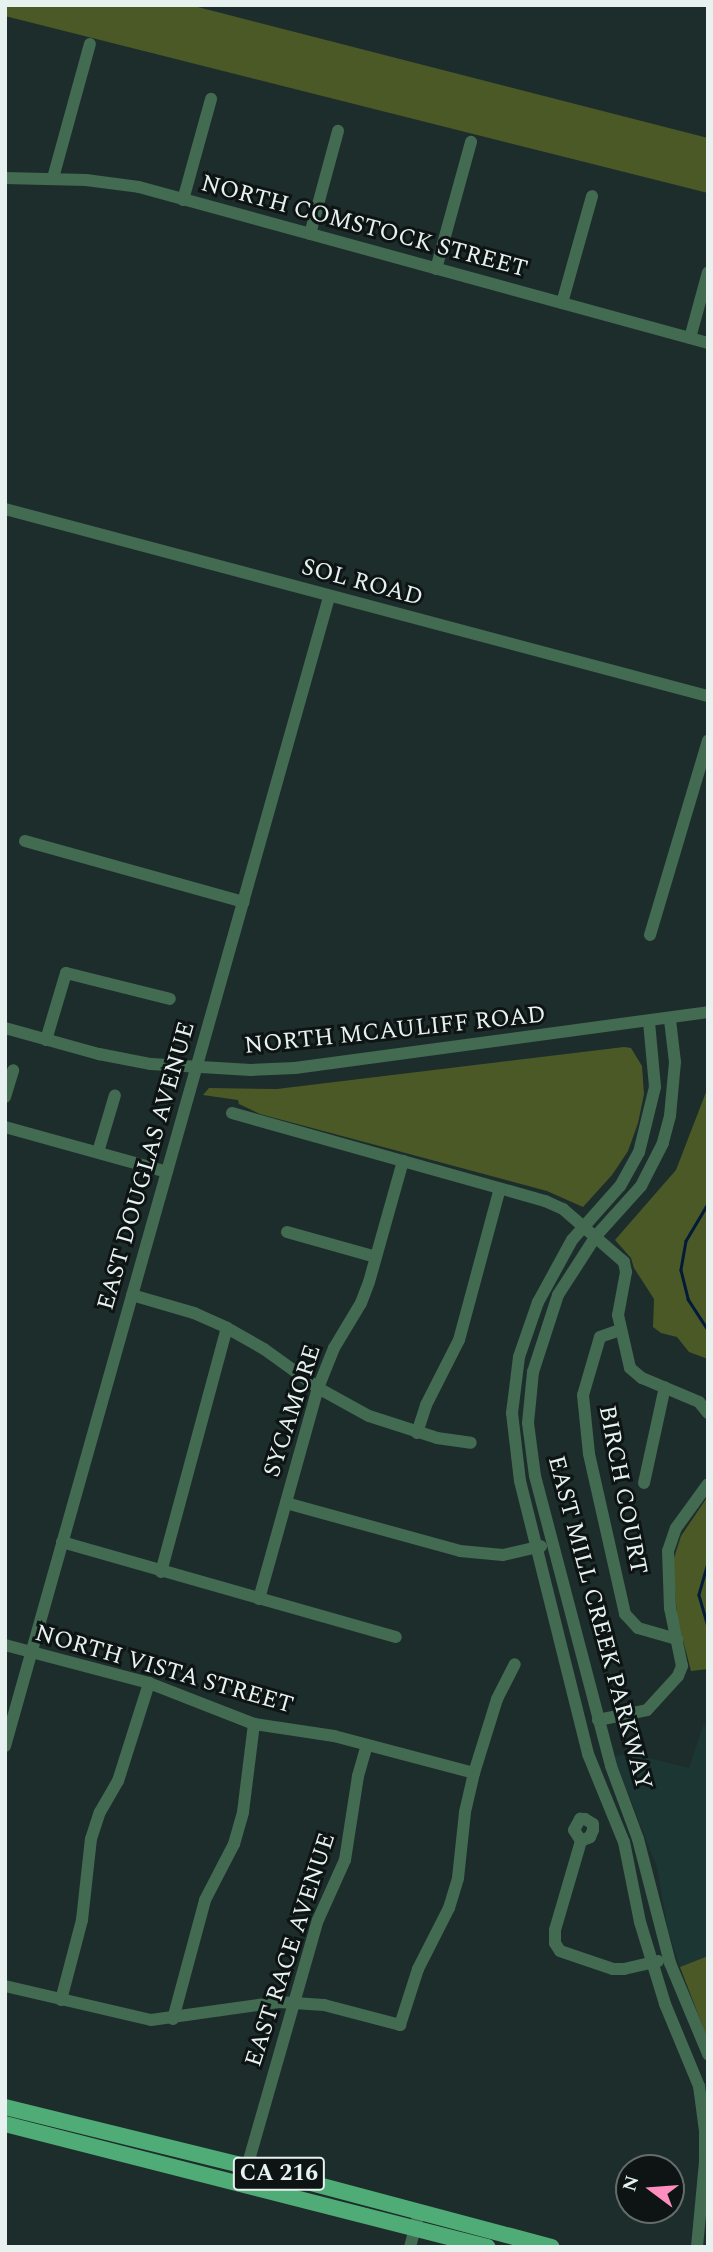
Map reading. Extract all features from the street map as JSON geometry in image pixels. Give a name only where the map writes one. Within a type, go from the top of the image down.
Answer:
[{"type":"main road","name":"CA 216","points":[[5,2107],[420,2210],[552,2247]]},
{"type":"main road","name":"CA 216","points":[[5,2124],[488,2247]]},
{"type":"street","points":[[53,178],[90,44]]},
{"type":"street","points":[[183,200],[211,99]]},
{"type":"street","points":[[310,234],[338,131]]},
{"type":"street","points":[[436,269],[471,142]]},
{"type":"street","name":"NORTH COMSTOCK STREET","points":[[5,178],[53,178],[116,183],[708,343]]},
{"type":"street","points":[[562,303],[592,196]]},
{"type":"street","points":[[690,338],[708,272]]},
{"type":"street","name":"SOL ROAD","points":[[5,509],[708,696]]},
{"type":"street","name":"EAST DOUGLAS AVENUE","points":[[5,1746],[329,597]]},
{"type":"street","points":[[650,935],[708,740]]},
{"type":"street","points":[[25,841],[244,902]]},
{"type":"street","points":[[46,1040],[65,973],[170,999]]},
{"type":"street","name":"NORTH MCAULIFF ROAD","points":[[5,1028],[129,1060],[197,1069],[295,1068],[670,1020],[708,1012]]},
{"type":"street","name":"EAST MILL CREEK PARKWAY","points":[[670,1020],[675,1062],[670,1116],[663,1143],[641,1186],[596,1236],[558,1295],[533,1372],[528,1423],[551,1544],[598,1720],[638,1839],[655,1912],[680,1992],[708,2054]]},
{"type":"street","name":"EAST MILL CREEK PARKWAY","points":[[649,1022],[655,1087],[646,1131],[639,1152],[620,1186],[572,1240],[538,1302],[514,1382],[514,1441],[535,1548],[588,1754],[624,1842],[640,1922],[665,2004],[692,2067],[702,2104],[705,2162],[697,2247]]},
{"type":"street","points":[[5,1097],[13,1070]]},
{"type":"street","points":[[98,1152],[115,1095]]},
{"type":"street","points":[[232,1113],[558,1206],[618,1255],[626,1267],[618,1315],[630,1368],[642,1378],[699,1402],[708,1413]]},
{"type":"street","points":[[5,1127],[167,1172]]},
{"type":"street","name":"SYCAMORE","points":[[260,1599],[318,1388],[334,1348],[361,1303],[403,1161]]},
{"type":"street","points":[[417,1433],[426,1405],[459,1340],[500,1188]]},
{"type":"street","points":[[287,1232],[376,1257]]},
{"type":"street","points":[[132,1295],[194,1313],[228,1328],[264,1349],[318,1388],[369,1416],[417,1433],[471,1443]]},
{"type":"street","points":[[161,1572],[228,1328]]},
{"type":"street","name":"BIRCH COURT","points":[[620,1329],[600,1337],[583,1395],[589,1454],[625,1614],[638,1628],[677,1639]]},
{"type":"street","points":[[644,1483],[665,1387]]},
{"type":"street","points":[[598,1720],[647,1710],[678,1676],[682,1666],[670,1608],[668,1551],[677,1528],[708,1485]]},
{"type":"street","points":[[286,1503],[460,1551],[503,1555],[551,1544]]},
{"type":"street","points":[[62,1542],[396,1637]]},
{"type":"street","name":"NORTH VISTA STREET","points":[[5,1645],[149,1683],[254,1724],[334,1736],[474,1773]]},
{"type":"street","points":[[5,1986],[151,2020],[173,2019],[249,2004],[294,2003],[324,2005],[400,2025],[418,1969],[449,1908],[458,1878],[465,1812],[474,1773],[497,1699],[515,1664]]},
{"type":"street","points":[[61,2000],[82,1920],[91,1839],[100,1812],[126,1761],[149,1683]]},
{"type":"street","points":[[173,2019],[205,1900],[234,1844],[243,1812],[254,1724]]},
{"type":"street","name":"EAST RACE AVENUE","points":[[247,2167],[318,1920],[345,1860],[358,1776],[367,1745]]},
{"type":"street","points":[[581,1841],[555,1930],[555,1943],[566,1956],[612,1969],[624,1969],[653,1961],[660,1963],[680,1992]]},
{"type":"street","points":[[410,2247],[420,2210]]},
{"type":"shaded area","points":[[704,1723],[708,1733],[708,1956],[680,1967],[668,1930],[657,1867],[614,1757],[629,1753],[689,1768]]},
{"type":"green space","points":[[5,5],[190,5],[708,138],[708,193],[5,16]]},
{"type":"green space","points":[[631,1048],[642,1066],[644,1094],[638,1123],[628,1151],[612,1175],[583,1207],[547,1191],[260,1114],[239,1104],[238,1100],[203,1095],[209,1088],[277,1089]]},
{"type":"green space","points":[[708,1087],[708,1359],[689,1352],[677,1337],[661,1333],[653,1327],[654,1299],[634,1268],[631,1258],[615,1240],[676,1170]]},
{"type":"green space","points":[[708,1496],[708,1669],[691,1671],[677,1617],[673,1561],[681,1536]]},
{"type":"green space","points":[[708,1956],[708,2040],[680,1967]]},
{"type":"waterway","points":[[708,1137],[708,1143]]},
{"type":"waterway","points":[[708,1204],[686,1241],[681,1270],[688,1299],[708,1330]]},
{"type":"waterway","points":[[708,1563],[699,1595],[708,1626]]}]
